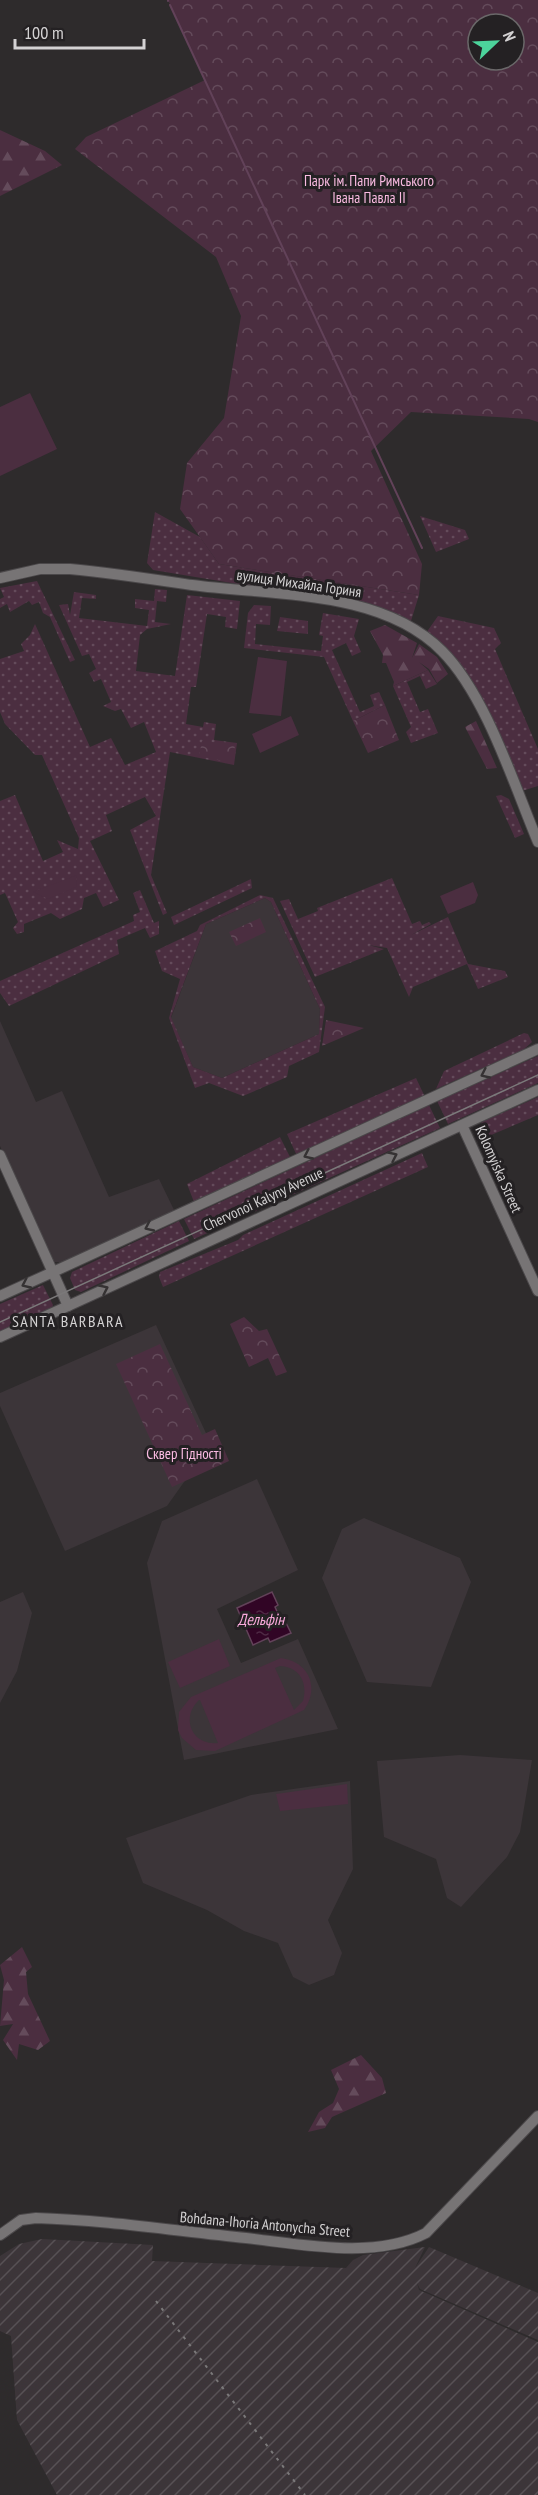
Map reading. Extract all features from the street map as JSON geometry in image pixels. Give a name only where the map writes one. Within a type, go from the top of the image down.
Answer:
[{"type":"main road","name":"вулиця Михайла Гориня","points":[[0,578],[40,569],[70,569],[345,603],[389,617],[416,631],[443,651],[472,693],[538,842]]},
{"type":"main road","name":"Chervonoi Kalyny Avenue","points":[[0,1296],[538,1049]]},
{"type":"main road","name":"Chervonoi Kalyny Avenue","points":[[0,1337],[538,1090]]},
{"type":"main road","name":"Kolomyiska Street","points":[[462,1125],[538,1291]]},
{"type":"main road","points":[[0,1155],[68,1306]]},
{"type":"main road","name":"Bohdana-Ihoria Antonycha Street","points":[[0,2235],[21,2220],[51,2219],[300,2244],[364,2248],[412,2240],[426,2232],[538,2116]]},
{"type":"shaded area","points":[[265,898],[271,902],[320,1009],[319,1034],[222,1078],[193,1067],[171,1018],[206,924]]},
{"type":"shaded area","points":[[0,1021],[36,1102],[62,1091],[109,1197],[159,1179],[175,1212],[64,1262],[55,1262],[49,1256],[0,1146]]},
{"type":"shaded area","points":[[156,1325],[211,1444],[167,1506],[65,1551],[0,1406],[0,1393]]},
{"type":"shaded area","points":[[257,1479],[298,1570],[217,1609],[241,1663],[298,1639],[338,1729],[184,1760],[147,1563],[162,1521]]},
{"type":"shaded area","points":[[364,1518],[460,1558],[471,1582],[431,1687],[367,1682],[322,1578],[342,1529]]},
{"type":"shaded area","points":[[23,1592],[32,1613],[17,1671],[0,1703],[0,1602]]},
{"type":"shaded area","points":[[460,1755],[532,1760],[520,1832],[507,1857],[461,1907],[447,1898],[436,1859],[384,1837],[377,1761]]},
{"type":"shaded area","points":[[350,1781],[353,1869],[328,1920],[342,1953],[334,1975],[309,1985],[293,1977],[278,1943],[244,1931],[207,1910],[143,1883],[126,1838],[251,1795]]},
{"type":"shaded area","points":[[42,2239],[153,2245],[152,2261],[346,2268],[353,2260],[363,2255],[425,2247],[415,2268],[429,2247],[538,2293],[538,2340],[420,2289],[417,2283],[419,2290],[538,2342],[538,2495],[57,2495],[17,2420],[11,2336],[0,2331],[0,2256],[19,2244]]},
{"type":"green space","name":"Парк ім. Папи Римського Івана Павла ІІ","points":[[168,0],[538,0],[538,422],[529,419],[411,412],[371,451],[422,564],[419,595],[219,564],[180,509],[187,463],[224,418],[241,316],[216,257],[75,149],[86,137],[205,80]]},
{"type":"green space","points":[[0,130],[45,151],[62,165],[0,196]]},
{"type":"green space","points":[[30,393],[57,449],[0,476],[0,407]]},
{"type":"green space","points":[[155,512],[200,537],[219,564],[419,595],[411,621],[365,605],[153,570],[147,563]]},
{"type":"green space","points":[[420,516],[465,530],[469,539],[436,552]]},
{"type":"green space","points":[[37,581],[75,660],[70,662],[50,617],[43,613],[39,602],[32,605],[29,601],[10,612],[7,604],[0,608],[0,599],[4,597],[0,588]]},
{"type":"green space","points":[[155,589],[167,590],[166,602],[157,601],[155,622],[171,624],[147,629],[140,635],[136,671],[175,676],[187,595],[240,601],[237,629],[225,627],[226,617],[207,614],[196,687],[191,687],[186,724],[203,727],[204,722],[216,724],[214,740],[237,743],[234,765],[170,752],[151,875],[167,913],[163,915],[130,830],[156,816],[145,797],[106,815],[112,831],[90,841],[119,900],[103,907],[96,893],[84,898],[82,909],[60,919],[51,913],[24,924],[24,932],[17,934],[13,928],[18,922],[5,893],[0,895],[0,801],[15,795],[43,861],[63,852],[57,840],[78,849],[79,838],[42,755],[35,755],[5,724],[0,712],[0,659],[24,651],[21,644],[30,635],[35,624],[90,747],[111,738],[125,765],[156,752],[144,722],[131,728],[121,709],[115,711],[103,706],[111,702],[101,679],[94,682],[89,673],[96,669],[89,654],[82,656],[59,605],[68,604],[70,615],[74,592],[96,595],[96,599],[82,598],[79,618],[147,626],[149,610],[135,608],[135,599],[154,601]]},
{"type":"green space","points":[[254,605],[271,606],[270,625],[256,624],[255,644],[321,651],[323,636],[319,635],[323,613],[359,619],[354,636],[361,652],[352,656],[346,643],[332,650],[360,712],[374,706],[370,695],[379,692],[385,705],[353,721],[324,657],[244,648],[248,613]]},
{"type":"green space","points":[[438,616],[494,628],[501,643],[495,649],[538,749],[538,786],[522,791],[490,719],[426,633]]},
{"type":"green space","points":[[280,617],[308,621],[308,634],[277,631]]},
{"type":"green space","points":[[385,625],[417,643],[412,658],[419,644],[437,657],[448,674],[437,683],[429,669],[419,662],[428,670],[393,686],[394,682],[386,663],[382,663],[383,655],[370,631]]},
{"type":"green space","points":[[258,657],[287,661],[281,716],[249,713]]},
{"type":"green space","points":[[428,670],[437,684],[426,689],[420,676],[407,682],[420,712],[428,709],[438,733],[411,743],[406,732],[411,727],[393,686]]},
{"type":"green space","points":[[385,705],[399,740],[368,753],[353,721]]},
{"type":"green space","points":[[291,716],[299,735],[260,753],[252,734]]},
{"type":"green space","points":[[476,721],[497,768],[487,769],[465,727]]},
{"type":"green space","points":[[202,741],[235,745],[233,763],[199,756]]},
{"type":"green space","points":[[501,795],[509,799],[524,834],[515,838],[496,796]]},
{"type":"green space","points":[[77,875],[76,887],[48,899],[33,892]]},
{"type":"green space","points":[[392,878],[412,924],[420,921],[422,925],[429,922],[431,924],[411,935],[448,917],[468,964],[505,971],[508,977],[478,989],[467,964],[413,987],[409,997],[387,948],[368,945],[384,949],[315,977],[280,901],[289,899],[298,919],[318,911],[317,908]]},
{"type":"green space","points":[[251,879],[252,888],[174,925],[171,917]]},
{"type":"green space","points":[[473,882],[478,895],[475,903],[448,914],[440,896]]},
{"type":"green space","points":[[140,890],[154,923],[159,921],[159,934],[150,938],[145,928],[117,940],[119,954],[9,1006],[0,993],[0,981],[134,921],[133,915],[140,912],[133,893]]},
{"type":"green space","points":[[260,895],[273,898],[325,1007],[319,1052],[289,1066],[287,1077],[243,1096],[209,1083],[195,1088],[169,1018],[180,979],[162,971],[155,951],[197,931],[200,925]],"holes":[[[265,898],[271,902],[320,1009],[319,1034],[222,1078],[193,1067],[171,1017],[206,924]]]},
{"type":"green space","points":[[260,918],[266,932],[236,946],[229,932]]},
{"type":"green space","points":[[326,1020],[364,1028],[322,1046]]},
{"type":"green space","points":[[524,1033],[528,1034],[532,1042],[523,1050],[436,1089],[444,1071]]},
{"type":"green space","points":[[538,1056],[538,1083],[448,1124],[437,1101]]},
{"type":"green space","points":[[416,1078],[425,1097],[297,1156],[287,1134]]},
{"type":"green space","points":[[538,1097],[538,1115],[477,1141],[482,1122]]},
{"type":"green space","points":[[429,1105],[440,1128],[194,1239],[184,1219]]},
{"type":"green space","points":[[280,1137],[291,1159],[194,1202],[187,1184]]},
{"type":"green space","points":[[422,1153],[428,1167],[163,1287],[159,1277],[160,1272],[238,1240],[243,1235]]},
{"type":"green space","points":[[179,1221],[189,1241],[81,1292],[75,1290],[70,1278],[72,1272]]},
{"type":"green space","points":[[43,1285],[53,1305],[52,1308],[0,1332],[0,1304]]},
{"type":"green space","points":[[244,1317],[259,1331],[267,1329],[287,1372],[276,1376],[268,1358],[249,1367],[230,1324]]},
{"type":"green space","name":"Сквер Гідності","points":[[160,1344],[202,1435],[215,1429],[229,1461],[172,1487],[116,1364]]},
{"type":"green space","points":[[219,1639],[230,1666],[180,1688],[168,1662]]},
{"type":"green space","points":[[281,1658],[291,1660],[305,1670],[311,1684],[309,1701],[304,1710],[215,1751],[196,1750],[182,1738],[178,1730],[179,1712],[191,1697]],"holes":[[[280,1666],[293,1669],[303,1682],[303,1701],[294,1710],[275,1668]],[[200,1700],[218,1743],[201,1740],[192,1729],[190,1715]]]},
{"type":"green space","points":[[347,1784],[348,1804],[280,1811],[276,1794]]},
{"type":"green space","points":[[22,1947],[32,1967],[26,1972],[28,1994],[50,2041],[38,2050],[19,2044],[17,2060],[3,2040],[13,2024],[0,2026],[4,1980],[0,1965]]},
{"type":"green space","points":[[361,2055],[382,2078],[386,2093],[332,2117],[325,2128],[308,2132],[319,2112],[333,2103],[339,2089],[331,2070]]},
{"type":"water","name":"Дельфін","points":[[272,1592],[278,1605],[275,1607],[280,1618],[283,1617],[291,1633],[270,1642],[268,1638],[253,1645],[237,1608]]},
{"type":"waterway","points":[[170,5],[422,548]]},
{"type":"tram line","points":[[0,1322],[538,1075]]},
{"type":"railway","points":[[156,2301],[305,2495]]},
{"type":"district","name":"SANTA BARBARA","points":[[68,1321]]}]
